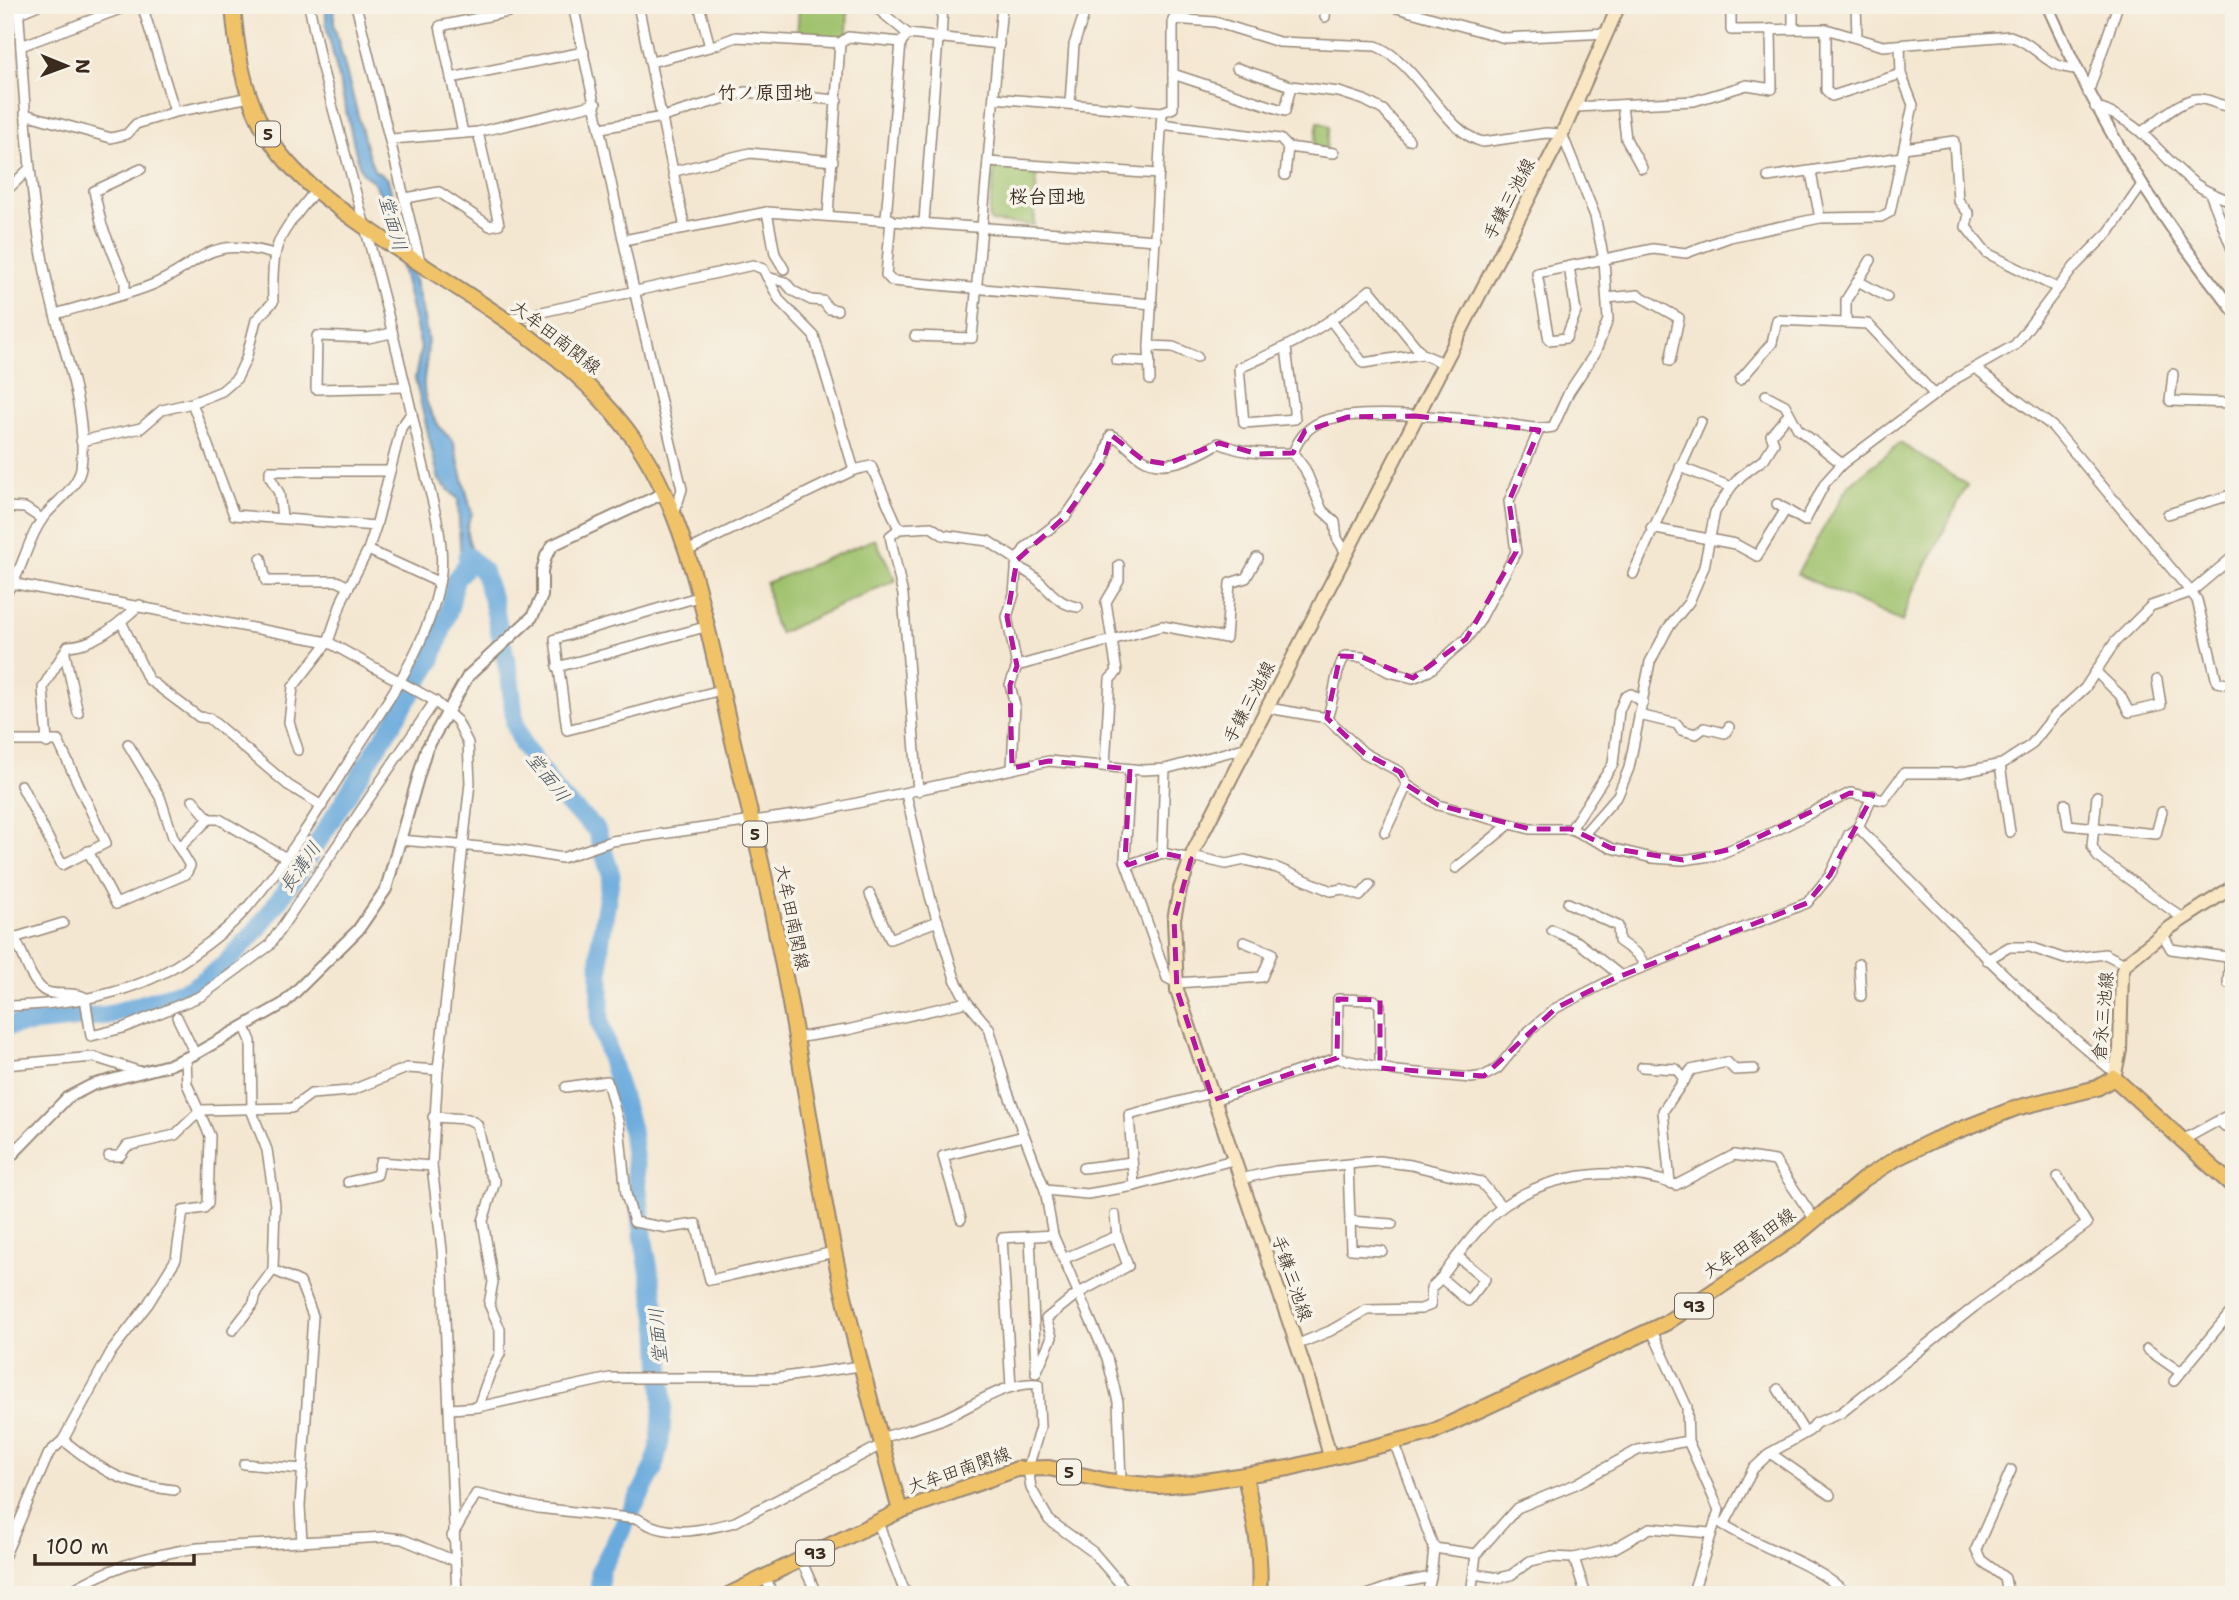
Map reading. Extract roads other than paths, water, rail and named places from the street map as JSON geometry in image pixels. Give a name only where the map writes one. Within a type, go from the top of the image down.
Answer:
[{"type":"main road","name":"大牟田南関線","points":[[233,5],[237,52],[250,97],[274,146],[315,191],[505,320],[586,383],[624,426],[651,466],[664,493],[687,551],[752,823],[834,1252],[860,1366],[900,1511],[999,1474],[1028,1468],[1049,1468],[1158,1486],[1245,1476]]},
{"type":"main road","name":"手鎌三池線","points":[[1330,1456],[1177,983],[1174,919],[1191,858],[1244,748],[1268,708],[1415,416],[1576,107],[1619,5]]},
{"type":"main road","name":"倉永三池線","points":[[2114,1076],[2120,1050],[2122,973],[2125,964],[2162,933],[2234,886]]},
{"type":"main road","points":[[2114,1076],[2181,1141],[2234,1187]]},
{"type":"main road","name":"大牟田高田線","points":[[1245,1476],[1430,1433],[1652,1331],[1695,1305],[1815,1220],[1864,1179],[1934,1140],[2016,1108],[2097,1088],[2114,1076]]},
{"type":"main road","points":[[1245,1476],[1259,1541],[1259,1595]]},
{"type":"main road","name":"93","points":[[729,1595],[900,1511]]},
{"type":"street","points":[[5,10],[38,5]]},
{"type":"street","points":[[21,46],[131,5]]},
{"type":"street","points":[[142,5],[175,113]]},
{"type":"street","points":[[5,1009],[85,998],[146,981],[174,967],[218,937],[246,909],[322,806],[400,682],[426,628],[438,582],[440,542],[406,387],[321,64],[309,5]]},
{"type":"street","points":[[356,5],[392,139],[421,265]]},
{"type":"street","points":[[463,133],[440,26],[541,5]]},
{"type":"street","points":[[573,5],[634,290],[682,489],[673,518]]},
{"type":"street","points":[[638,5],[685,228]]},
{"type":"street","points":[[699,5],[710,47]]},
{"type":"street","points":[[873,5],[886,10],[908,34],[999,44]]},
{"type":"street","points":[[924,222],[943,5]]},
{"type":"street","points":[[915,336],[972,338],[1002,5]]},
{"type":"street","points":[[1070,103],[1074,45],[1087,5]]},
{"type":"street","points":[[1325,17],[1326,5]]},
{"type":"street","points":[[1386,5],[1505,38],[1608,33]]},
{"type":"street","points":[[1731,5],[1731,30],[1826,29],[1883,46],[2010,36],[2020,39],[2058,68],[2076,69]]},
{"type":"street","points":[[1793,5],[1793,29]]},
{"type":"street","points":[[1856,5],[1857,37]]},
{"type":"street","points":[[2047,5],[2087,94],[2141,187],[2173,234],[2234,311]]},
{"type":"street","points":[[2087,94],[2118,5]]},
{"type":"street","points":[[5,594],[42,519],[59,503],[81,472],[81,441],[74,384],[55,314],[29,169],[19,9]]},
{"type":"street","points":[[994,98],[1162,112],[1173,108],[1173,19],[1215,22],[1279,42],[1376,46],[1389,51],[1410,69],[1441,109],[1474,140],[1483,142],[1546,133],[1562,134],[1595,216],[1604,260],[1608,320],[1595,353],[1569,392],[1553,426],[1539,430],[1491,421],[1415,416],[1348,417],[1325,420],[1306,431],[1293,453]]},
{"type":"street","points":[[1576,107],[1694,101],[1747,85],[1772,89],[1771,29]]},
{"type":"street","points":[[1826,29],[1826,90],[1832,96],[1901,74]]},
{"type":"street","points":[[908,34],[901,42],[889,218],[887,275],[892,281],[1152,304]]},
{"type":"street","points":[[651,62],[710,47],[736,37],[841,43],[848,37],[901,42]]},
{"type":"street","points":[[828,215],[841,43]]},
{"type":"street","points":[[1569,266],[1576,312],[1566,338],[1549,340],[1537,273],[1569,266],[1604,260],[1653,249],[1686,253],[1730,237],[1819,218],[1881,217],[1890,212],[1913,105],[1901,74],[1900,45]]},
{"type":"street","points":[[451,78],[584,52]]},
{"type":"street","points":[[1237,68],[1292,86],[1339,92],[1364,100],[1383,110],[1409,140]]},
{"type":"street","points":[[1173,74],[1285,111],[1292,86]]},
{"type":"street","points":[[601,128],[663,117],[745,92],[837,100]]},
{"type":"street","points":[[25,114],[111,138],[127,134],[136,124],[250,97]]},
{"type":"street","points":[[2143,131],[2191,100],[2202,99],[2223,107],[2234,106]]},
{"type":"street","points":[[392,139],[478,132],[596,104]]},
{"type":"street","points":[[1622,105],[1626,139],[1642,169]]},
{"type":"street","points":[[2095,107],[2113,112],[2143,131],[2193,182],[2210,193],[2234,202]]},
{"type":"street","points":[[1150,380],[1149,346],[1162,112]]},
{"type":"street","points":[[1161,124],[1280,139],[1288,147],[1334,153]]},
{"type":"street","points":[[406,198],[439,192],[491,226],[499,224],[478,132]]},
{"type":"street","points":[[1768,177],[1811,173],[1954,141],[1958,200],[1969,214],[1966,227],[1987,253],[2057,288]]},
{"type":"street","points":[[1286,174],[1288,147]]},
{"type":"street","points":[[675,171],[750,153],[833,161]]},
{"type":"street","points":[[988,162],[1159,174]]},
{"type":"street","points":[[5,192],[29,169]]},
{"type":"street","points":[[125,293],[125,282],[102,226],[94,191],[141,169]]},
{"type":"street","points":[[1811,173],[1819,218]]},
{"type":"street","points":[[1777,504],[1805,521],[1825,483],[1842,464],[1975,368],[2015,345],[2057,288],[2109,232],[2141,187]]},
{"type":"street","points":[[81,441],[141,428],[162,410],[212,397],[237,378],[246,359],[256,320],[274,302],[274,254],[281,234],[315,191]]},
{"type":"street","points":[[2210,193],[2234,254]]},
{"type":"street","points":[[624,240],[767,212],[889,218],[1156,240]]},
{"type":"street","points":[[767,212],[775,254],[784,269]]},
{"type":"street","points":[[55,314],[146,287],[222,247],[245,246],[274,254]]},
{"type":"street","points":[[1846,323],[1846,300],[1871,260]]},
{"type":"street","points":[[505,320],[753,265],[762,269],[780,301],[814,336],[854,470]]},
{"type":"street","points":[[767,277],[786,282],[793,291],[811,300],[823,301],[830,309],[837,310]]},
{"type":"street","points":[[1858,281],[1887,297]]},
{"type":"street","points":[[1286,348],[1295,419],[1244,424],[1238,368],[1286,348],[1332,322],[1370,290],[1422,354],[1443,363]]},
{"type":"street","points":[[1606,298],[1638,295],[1679,318],[1671,361]]},
{"type":"street","points":[[1740,380],[1772,343],[1777,320],[1868,324],[1935,396]]},
{"type":"street","points":[[1332,322],[1363,363],[1422,354]]},
{"type":"street","points":[[392,333],[368,338],[317,336],[316,389],[406,387]]},
{"type":"street","points":[[1149,346],[1173,347],[1197,357]]},
{"type":"street","points":[[1116,360],[1150,362]]},
{"type":"street","points":[[1975,368],[2052,426],[2191,592],[2197,600],[2217,682],[2231,685]]},
{"type":"street","points":[[2173,374],[2170,401],[2234,403]]},
{"type":"street","points":[[1766,395],[1785,405],[1798,429],[1842,464]]},
{"type":"street","points":[[192,403],[234,515],[282,517]]},
{"type":"street","points":[[298,750],[289,722],[293,687],[328,642],[349,587],[368,550],[401,428],[412,412]]},
{"type":"street","points":[[1583,835],[1618,796],[1629,768],[1650,662],[1668,628],[1689,602],[1704,567],[1710,525],[1715,512],[1731,487],[1771,452],[1774,443],[1771,435],[1789,414]]},
{"type":"street","points":[[1633,574],[1700,422]]},
{"type":"street","points":[[1327,718],[1339,666],[1345,656],[1363,657],[1389,672],[1413,678],[1429,671],[1466,639],[1479,622],[1516,552],[1509,501],[1539,430]]},
{"type":"street","points":[[1012,768],[1015,705],[1010,685],[1017,666],[1007,617],[1014,594],[1016,563],[1026,547],[1066,516],[1103,463],[1111,435],[1143,460],[1159,464],[1199,455],[1219,443],[1239,452],[1293,453]]},
{"type":"street","points":[[1293,453],[1306,468],[1322,510],[1335,522],[1338,538],[1346,553]]},
{"type":"street","points":[[687,551],[854,470],[871,466],[899,529]]},
{"type":"street","points":[[1680,467],[1731,487]]},
{"type":"street","points":[[376,526],[283,522],[279,493],[270,477],[270,471],[390,471]]},
{"type":"street","points":[[5,1162],[67,1098],[92,1085],[190,1056],[245,1027],[298,992],[358,930],[386,889],[419,766],[468,676],[532,617],[539,605],[545,556],[553,545],[664,493]]},
{"type":"street","points":[[2168,514],[2234,494]]},
{"type":"street","points":[[5,507],[25,508],[42,519]]},
{"type":"street","points":[[1651,528],[1710,537],[1735,544],[1757,556],[1786,509]]},
{"type":"street","points":[[918,791],[903,595],[890,536],[899,529],[932,527],[943,536],[988,541],[1042,580],[1057,601],[1078,607]]},
{"type":"street","points":[[368,550],[438,582]]},
{"type":"street","points":[[1268,708],[1327,718],[1375,761],[1400,772],[1407,785],[1438,805],[1530,829],[1571,829],[1611,848],[1653,858],[1683,860],[1717,855],[1850,793],[1873,795],[1884,800],[1904,773],[1958,773],[2000,765],[2031,745],[2054,716],[2085,688],[2115,642],[2151,606],[2191,592],[2234,556]]},
{"type":"street","points":[[261,558],[266,581],[337,582],[349,587]]},
{"type":"street","points":[[1017,666],[1162,626],[1226,638],[1230,583],[1246,578],[1257,558]]},
{"type":"street","points":[[1105,766],[1110,680],[1117,672],[1107,602],[1119,580],[1119,565]]},
{"type":"street","points":[[9,584],[140,605],[328,642],[435,701],[463,729],[471,761],[433,1117],[432,1166],[442,1250],[451,1409],[453,1560],[457,1595]]},
{"type":"street","points":[[698,597],[555,639],[567,730],[721,690]]},
{"type":"street","points":[[47,743],[43,687],[68,646],[90,642],[140,605]]},
{"type":"street","points":[[121,621],[144,671],[156,686],[200,717],[209,718],[288,785],[322,806]]},
{"type":"street","points":[[557,667],[705,627]]},
{"type":"street","points":[[65,653],[78,713]]},
{"type":"street","points":[[2096,672],[2120,695],[2129,712],[2161,705],[2157,680]]},
{"type":"street","points":[[1571,829],[1613,764],[1619,710],[1625,697],[1631,694],[1643,702]]},
{"type":"street","points":[[85,998],[90,1036],[123,1028],[201,996],[270,946],[435,701]]},
{"type":"street","points":[[1639,715],[1677,724],[1681,730],[1696,734],[1704,728],[1725,733],[1729,727]]},
{"type":"street","points":[[5,741],[58,741],[106,843],[62,865],[21,785]]},
{"type":"street","points":[[89,851],[116,904],[186,874],[190,866],[179,848],[160,797],[128,744]]},
{"type":"street","points":[[400,840],[562,858],[609,842],[752,823],[906,794],[1049,761],[1130,769],[1165,769],[1244,748]]},
{"type":"street","points":[[2000,765],[2010,832]]},
{"type":"street","points":[[1130,769],[1125,860],[1167,978],[1177,983],[1262,977],[1272,953],[1244,942]]},
{"type":"street","points":[[1162,853],[1165,769]]},
{"type":"street","points":[[1385,832],[1407,785]]},
{"type":"street","points":[[906,794],[955,979],[968,1002],[989,1028],[1024,1136],[1045,1190],[1053,1235],[1107,1358],[1116,1391],[1121,1482]]},
{"type":"street","points":[[1133,1186],[1129,1115],[1212,1097],[1337,1058],[1380,1068],[1471,1078],[1484,1076],[1497,1069],[1530,1030],[1556,1008],[1620,976],[1807,903],[1830,875],[1849,834],[1858,827],[1873,795]]},
{"type":"street","points":[[2096,796],[2092,846],[2098,857],[2184,919]]},
{"type":"street","points":[[193,800],[209,819]]},
{"type":"street","points":[[2065,804],[2067,825],[2156,834],[2162,812]]},
{"type":"street","points":[[179,848],[209,819],[219,819],[286,858]]},
{"type":"street","points":[[1456,869],[1510,824]]},
{"type":"street","points":[[1858,827],[1987,960],[2114,1076]]},
{"type":"street","points":[[1128,865],[1147,856],[1162,853],[1226,864],[1245,860],[1277,868],[1331,891],[1342,889],[1360,896],[1370,886]]},
{"type":"street","points":[[870,894],[890,939],[938,921]]},
{"type":"street","points":[[1568,903],[1618,926],[1619,941],[1637,954],[1646,966]]},
{"type":"street","points":[[16,937],[63,923]]},
{"type":"street","points":[[5,929],[16,937],[37,985],[45,992],[85,998]]},
{"type":"street","points":[[1552,930],[1578,942],[1620,976]]},
{"type":"street","points":[[2162,933],[2171,950],[2232,958],[2228,983]]},
{"type":"street","points":[[1987,960],[2009,947],[2030,947],[2065,959],[2105,954],[2125,964]]},
{"type":"street","points":[[1859,964],[1861,996]]},
{"type":"street","points":[[1337,1058],[1338,999],[1374,1000],[1380,1005],[1380,1068]]},
{"type":"street","points":[[795,1038],[848,1030],[968,1002]]},
{"type":"street","points":[[5,1555],[49,1453],[63,1440],[111,1352],[148,1304],[176,1259],[183,1211],[204,1208],[208,1204],[209,1136],[201,1111],[187,1084],[190,1056],[177,1017]]},
{"type":"street","points":[[233,1330],[254,1303],[256,1293],[273,1270],[275,1205],[267,1150],[252,1112],[251,1041],[245,1027]]},
{"type":"street","points":[[5,1065],[94,1057],[138,1071]]},
{"type":"street","points":[[1670,1183],[1663,1111],[1692,1070],[1706,1069],[1716,1063],[1727,1062],[1735,1070],[1754,1069]]},
{"type":"street","points":[[1642,1067],[1676,1069],[1685,1080]]},
{"type":"street","points":[[109,1156],[120,1156],[127,1146],[175,1135],[201,1111],[252,1112],[292,1108],[311,1094],[350,1091],[407,1068],[438,1070]]},
{"type":"street","points":[[566,1087],[607,1082],[619,1125],[626,1194],[634,1222],[668,1228],[696,1224],[710,1280],[834,1252]]},
{"type":"street","points":[[2181,1141],[2234,1112]]},
{"type":"street","points":[[433,1117],[468,1119],[477,1124],[488,1170],[495,1182],[483,1221],[494,1282],[489,1304],[500,1329],[500,1354],[478,1407]]},
{"type":"street","points":[[2219,1121],[2234,1134]]},
{"type":"street","points":[[961,1219],[943,1156],[1024,1136]]},
{"type":"street","points":[[1296,1345],[1330,1331],[1367,1310],[1421,1309],[1432,1305],[1431,1287],[1502,1207],[1545,1186],[1586,1175],[1656,1178],[1676,1185],[1734,1155],[1775,1161],[1815,1220]]},
{"type":"street","points":[[1045,1190],[1087,1194],[1133,1186],[1233,1160]]},
{"type":"street","points":[[1240,1179],[1276,1171],[1379,1161],[1401,1163],[1481,1182],[1502,1207]]},
{"type":"street","points":[[1083,1168],[1132,1162]]},
{"type":"street","points":[[348,1182],[377,1175],[380,1163],[432,1166]]},
{"type":"street","points":[[1348,1165],[1351,1249],[1382,1251]]},
{"type":"street","points":[[1692,1595],[1704,1562],[1710,1533],[1721,1523],[1753,1469],[1770,1453],[1805,1433],[1816,1423],[1841,1413],[1974,1307],[2087,1224],[2058,1177]]},
{"type":"street","points":[[1036,1373],[1052,1337],[1046,1319],[1077,1294],[1128,1266],[1117,1236],[1115,1215]]},
{"type":"street","points":[[1350,1221],[1392,1224]]},
{"type":"street","points":[[1011,1387],[1002,1238],[1053,1235]]},
{"type":"street","points":[[1063,1259],[1117,1236]]},
{"type":"street","points":[[1030,1237],[1040,1427],[1028,1468],[1031,1488],[1049,1520],[1093,1552],[1130,1595]]},
{"type":"street","points":[[1441,1278],[1468,1301],[1485,1279],[1457,1256]]},
{"type":"street","points":[[273,1270],[300,1282],[313,1316],[302,1469],[302,1542]]},
{"type":"street","points":[[2174,1381],[2223,1321],[2234,1313]]},
{"type":"street","points":[[1652,1331],[1687,1407],[1688,1441],[1719,1510],[1721,1523],[1742,1537],[1805,1563],[1834,1581],[1848,1595]]},
{"type":"street","points":[[2147,1349],[2180,1372]]},
{"type":"street","points":[[451,1409],[478,1407],[610,1378],[777,1378],[860,1366]]},
{"type":"street","points":[[452,1536],[476,1494],[538,1508],[638,1519],[671,1532],[712,1528],[735,1522],[882,1441],[937,1421],[1011,1387],[1026,1383],[1038,1384]]},
{"type":"street","points":[[1778,1389],[1805,1433]]},
{"type":"street","points":[[63,1440],[94,1464],[124,1481],[174,1490]]},
{"type":"street","points":[[1471,1595],[1476,1554],[1517,1508],[1576,1483],[1638,1450],[1688,1441]]},
{"type":"street","points":[[1394,1442],[1434,1548],[1427,1595]]},
{"type":"street","points":[[1770,1453],[1830,1495]]},
{"type":"street","points":[[244,1464],[302,1469]]},
{"type":"street","points":[[2008,1595],[2005,1578],[1981,1560],[1976,1549],[2011,1470]]},
{"type":"street","points":[[878,1523],[906,1595]]},
{"type":"street","points":[[1474,1574],[1499,1578],[1511,1575],[1530,1561],[1549,1557],[1574,1558],[1613,1549],[1650,1528],[1710,1533]]},
{"type":"street","points":[[64,1595],[114,1569],[167,1552],[359,1537],[402,1539],[453,1560]]},
{"type":"street","points":[[1434,1548],[1476,1554]]},
{"type":"street","points":[[1574,1558],[1586,1595]]},
{"type":"street","points":[[802,1560],[817,1595]]},
{"type":"street","points":[[766,1577],[772,1595]]},
{"type":"street","points":[[1367,1595],[1400,1583],[1431,1577]]},
{"type":"water","points":[[326,5],[334,5],[334,25],[367,150],[374,170],[388,179],[424,316],[428,344],[424,384],[426,400],[436,422],[453,440],[472,514],[467,532],[474,563],[457,589],[447,587],[451,573],[461,569],[458,499],[439,480],[415,378],[421,348],[404,275],[380,193],[373,181],[363,174],[358,162],[326,24]]},
{"type":"waterway","name":"堂面川","points":[[467,556],[483,571],[493,602],[510,679],[515,724],[523,745],[557,794],[596,829],[611,875],[600,944],[600,1022],[631,1129],[644,1242],[660,1331],[663,1404],[660,1442],[653,1470],[600,1571],[599,1595]]},
{"type":"waterway","name":"長溝川","points":[[5,1026],[108,1015],[192,988],[223,966],[256,931],[297,875],[431,662],[450,606],[455,580],[465,567]]},
{"type":"district","name":"竹ノ原団地","points":[[765,92]]},
{"type":"district","name":"桜台団地","points":[[1047,196]]}]
